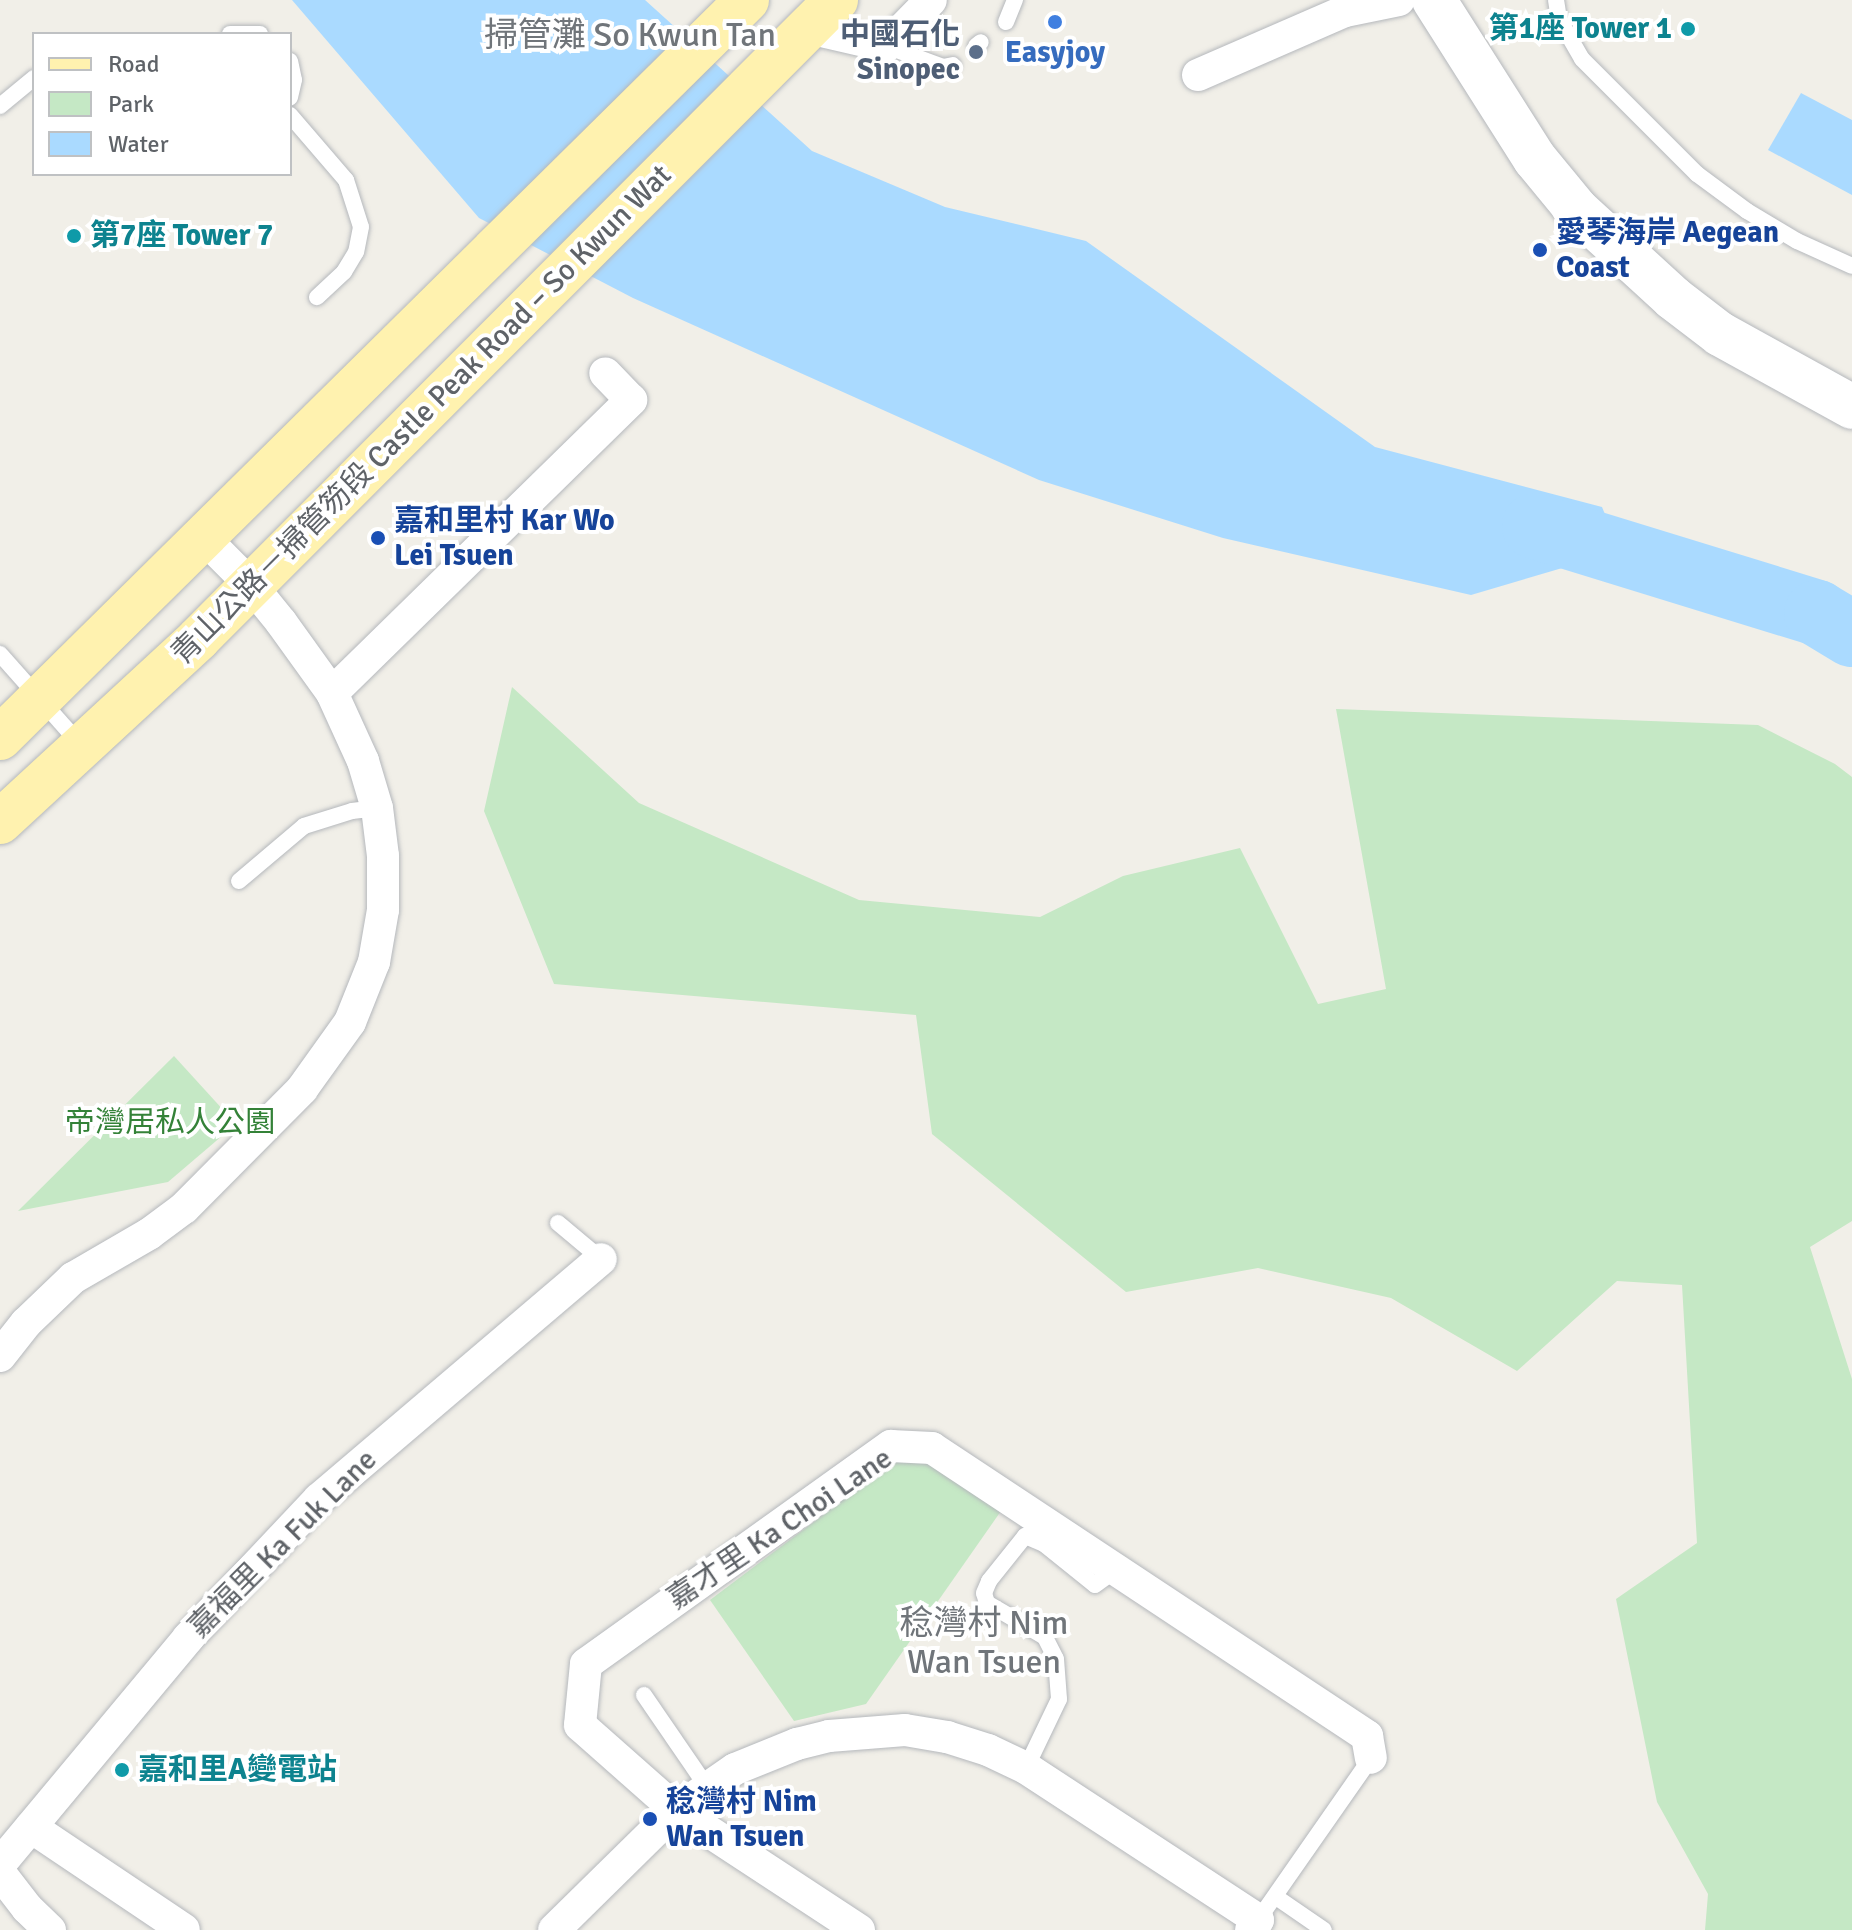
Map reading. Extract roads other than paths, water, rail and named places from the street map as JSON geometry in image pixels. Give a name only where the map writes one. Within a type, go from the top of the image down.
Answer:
[{"type":"main road","points":[[0,738],[745,2]]},
{"type":"main road","name":"青山公路－掃管笏段 Castle Peak Road – So Kwun Wat","points":[[0,822],[84,748],[251,585],[811,26]]},
{"type":"street","points":[[811,26],[886,46],[931,0]]},
{"type":"street","points":[[1198,75],[1345,11],[1399,0]]},
{"type":"street","points":[[1434,0],[1535,159],[1577,210],[1673,298],[1720,334],[1852,407]]},
{"type":"street","points":[[332,693],[631,400],[605,373]]},
{"type":"street","points":[[0,1356],[26,1323],[73,1278],[149,1234],[184,1208],[302,1089],[335,1047],[363,992],[380,937],[384,885],[377,808],[363,761],[332,693],[251,585],[203,537]]},
{"type":"street","name":"嘉福里 Ka Fuk Lane","points":[[0,1864],[188,1638],[319,1499],[601,1259]]},
{"type":"street","name":"嘉才里 Ka Choi Lane","points":[[859,1930],[676,1810],[580,1725],[586,1664],[891,1446],[932,1448],[1367,1736],[1371,1758]]},
{"type":"street","points":[[554,1930],[676,1810],[735,1769],[786,1747],[863,1731],[905,1730],[947,1737],[988,1750],[1026,1768],[1262,1916]]},
{"type":"street","points":[[31,1827],[184,1930]]},
{"type":"street","points":[[0,1873],[27,1908],[50,1930]]},
{"type":"lane","points":[[1006,22],[1015,0]]},
{"type":"lane","points":[[1556,0],[1559,19],[1582,59],[1697,174],[1747,211],[1797,241],[1852,266]]},
{"type":"lane","points":[[886,46],[943,67],[953,65]]},
{"type":"lane","points":[[0,106],[32,80]]},
{"type":"lane","points":[[292,117],[346,180],[361,227],[356,252],[344,272],[317,297]]},
{"type":"lane","points":[[0,654],[84,748]]},
{"type":"lane","points":[[239,881],[304,826],[352,811],[377,808]]},
{"type":"lane","points":[[558,1223],[601,1259]]},
{"type":"lane","points":[[1026,1768],[1059,1699],[1056,1659],[1045,1637],[987,1603],[984,1593],[989,1581],[1025,1536],[1044,1544],[1095,1585],[1116,1570]]},
{"type":"lane","points":[[644,1695],[707,1787]]},
{"type":"lane","name":"嘉才里 Ka Choi Lane","points":[[1262,1916],[1371,1758]]},
{"type":"lane","points":[[1262,1916],[1324,1930]]},
{"type":"water","points":[[292,0],[645,0],[812,151],[945,207],[1086,241],[1375,447],[1602,507],[1620,551],[1471,595],[1223,538],[1039,480],[633,298],[479,218]]},
{"type":"water","points":[[1801,93],[1852,120],[1852,195],[1768,150]]},
{"type":"waterway","points":[[1535,526],[1817,613],[1852,634]]},
{"type":"place","name":"Easyjoy","points":[[1055,22]]},
{"type":"place","name":"第1座 Tower 1","points":[[1688,29]]},
{"type":"place","name":"中國石化 Sinopec","points":[[976,52]]},
{"type":"place","name":"第7座 Tower 7","points":[[74,236]]},
{"type":"place","name":"愛琴海岸 Aegean Coast","points":[[1540,250]]},
{"type":"place","name":"嘉和里村 Kar Wo Lei Tsuen","points":[[378,538]]},
{"type":"place","name":"嘉和里A變電站","points":[[122,1770]]},
{"type":"place","name":"稔灣村 Nim Wan Tsuen","points":[[650,1819]]},
{"type":"district","name":"掃管灘 So Kwun Tan","points":[[630,36]]},
{"type":"district","name":"稔灣村 Nim Wan Tsuen","points":[[984,1642]]},
{"type":"park label","name":"帝灣居私人公園","points":[[170,1123]]}]
